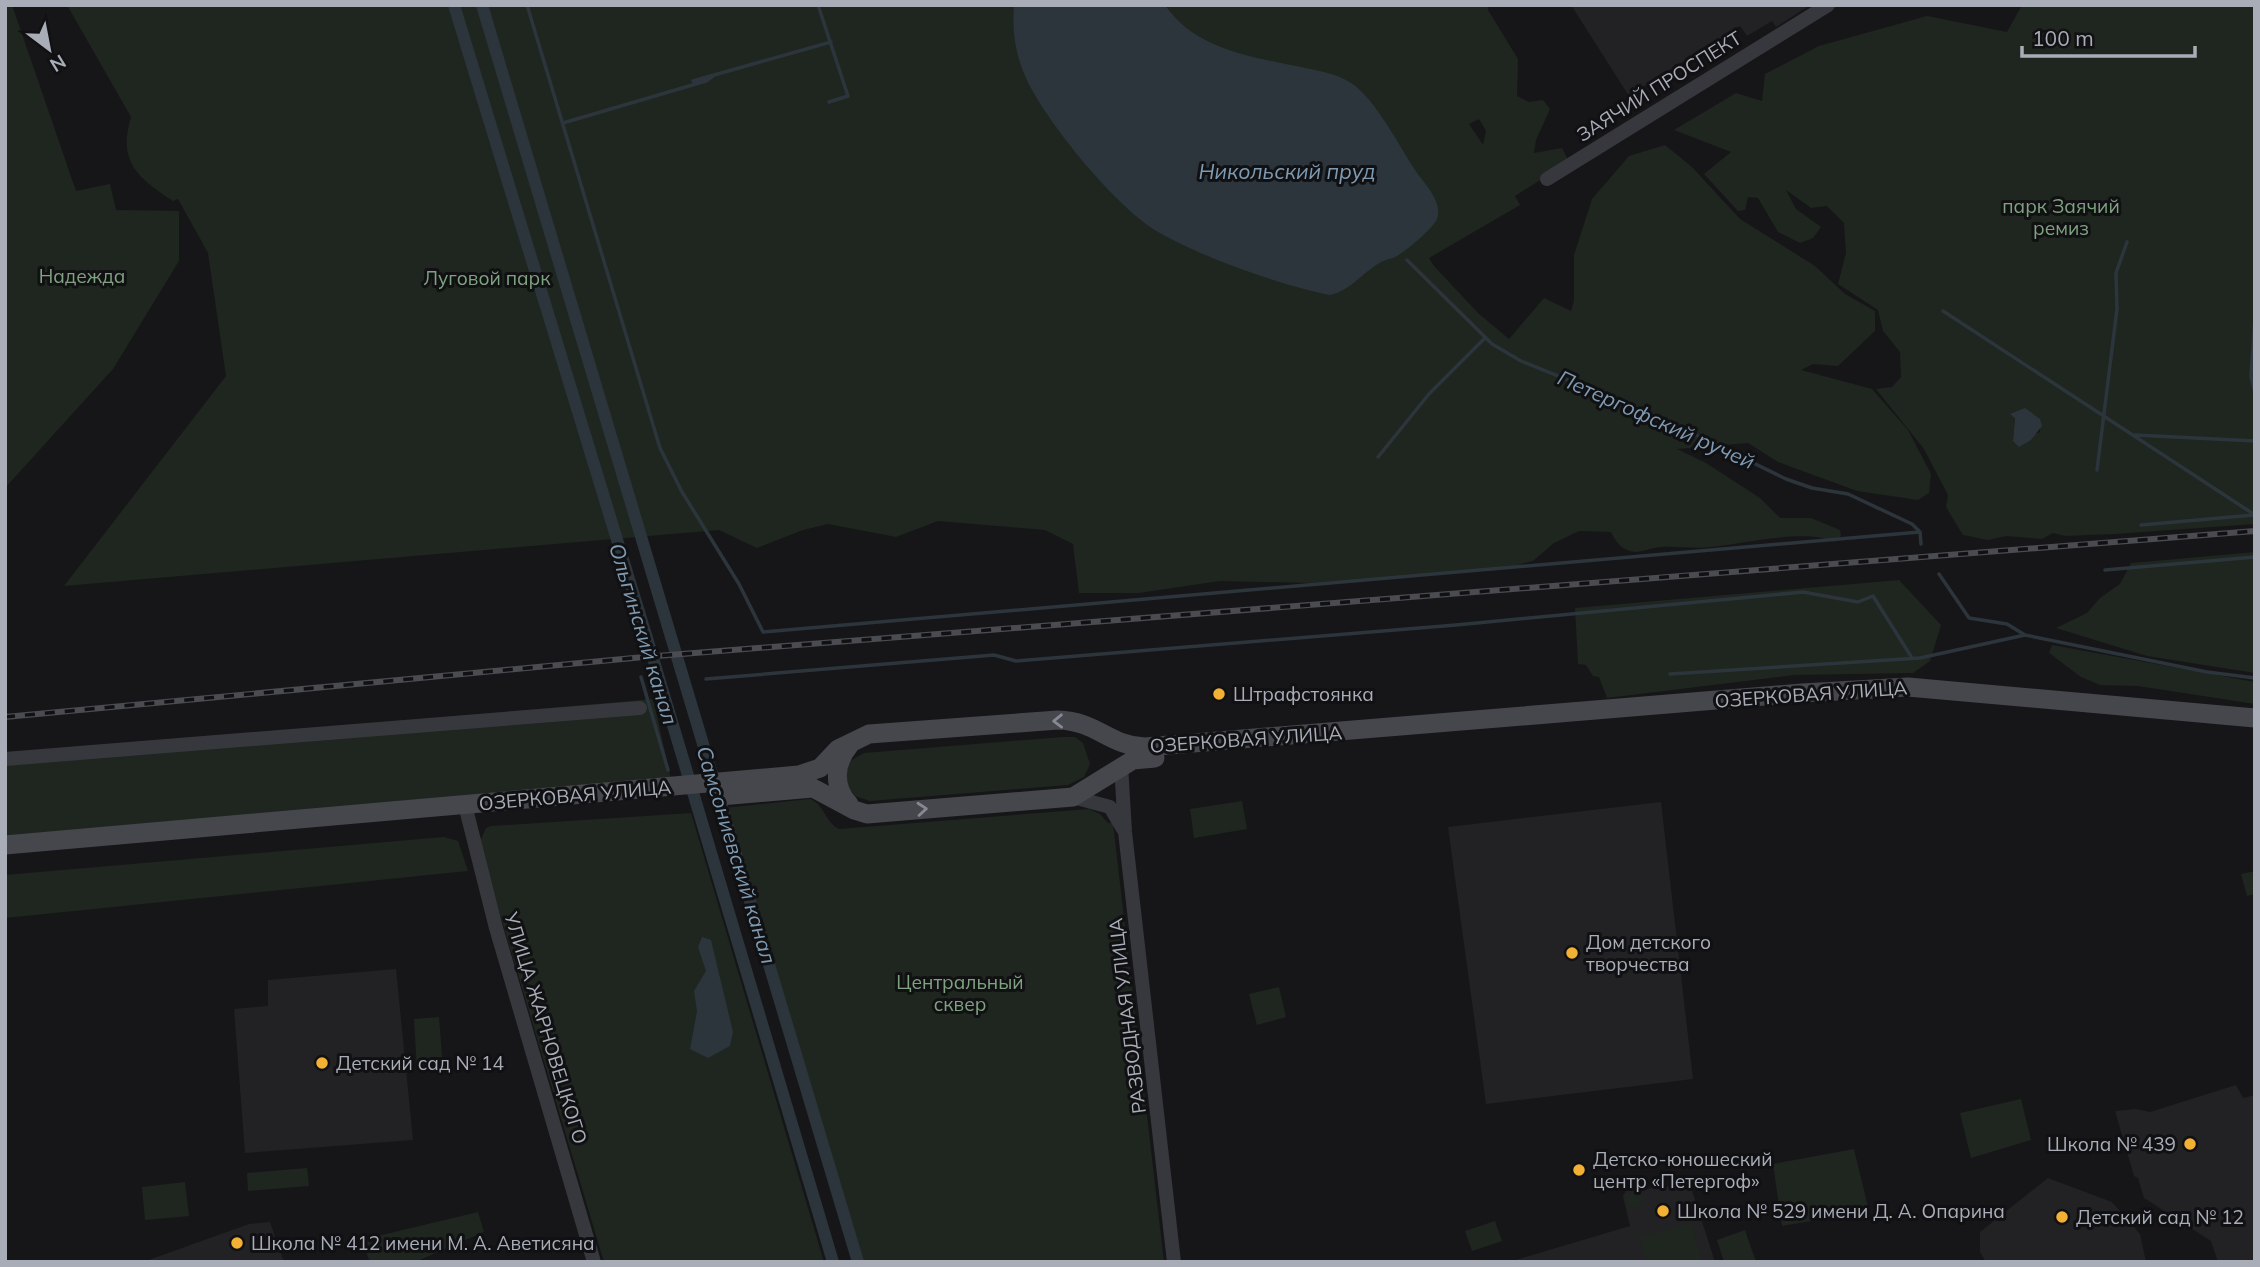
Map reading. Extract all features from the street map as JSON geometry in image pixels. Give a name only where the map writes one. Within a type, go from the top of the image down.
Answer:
[{"type":"street","name":"ЗАЯЧИЙ ПРОСПЕКТ","points":[[1548,179],[1828,5]]},
{"type":"street","name":"ОЗЕРКОВАЯ УЛИЦА","points":[[734,788],[810,773],[825,764],[838,749],[857,738],[881,732],[1059,720],[1087,724],[1120,745],[1146,747],[1893,688],[1972,691],[2255,718]]},
{"type":"street","name":"ОЗЕРКОВАЯ УЛИЦА","points":[[1073,797],[1121,765],[1142,759],[1895,698],[2255,730]]},
{"type":"street","points":[[5,759],[639,708]]},
{"type":"street","points":[[854,810],[843,798],[836,774],[846,749],[857,738]]},
{"type":"street","points":[[1120,745],[1121,765]]},
{"type":"street","name":"РАЗВОДНАЯ УЛИЦА","points":[[1121,765],[1125,832],[1174,1262]]},
{"type":"street","name":"ОЗЕРКОВАЯ УЛИЦА","points":[[5,845],[734,788],[813,789],[867,814],[1073,797],[1110,807],[1125,832]]},
{"type":"street","name":"ОЗЕРКОВАЯ УЛИЦА","points":[[5,858],[466,811]]},
{"type":"street","name":"УЛИЦА ЖАРНОВЕЦКОГО","points":[[466,811],[496,928],[594,1262]]},
{"type":"shaded area","points":[[1571,5],[1810,5],[1776,27],[1772,21],[1747,36],[1740,26],[1629,96]]},
{"type":"shaded area","name":"Дом детского творчества","points":[[1661,802],[1693,1079],[1486,1104],[1448,827]]},
{"type":"shaded area","name":"Детский сад № 14","points":[[396,969],[413,1140],[245,1153],[234,1009],[268,1006],[268,980]]},
{"type":"shaded area","name":"Школа № 439","points":[[2236,1085],[2243,1098],[2255,1095],[2255,1262],[2218,1262],[2211,1241],[2144,1198],[2138,1178],[2134,1176],[2115,1111],[2136,1109],[2150,1112]]},
{"type":"shaded area","name":"Детский сад № 12","points":[[2048,1178],[2112,1202],[2140,1234],[2146,1262],[1986,1262],[1980,1252],[1980,1232]]},
{"type":"shaded area","name":"Школа № 529 имени Д. А. Опарина","points":[[1690,1184],[1715,1262],[1509,1262],[1630,1226],[1623,1196],[1626,1191]]},
{"type":"shaded area","name":"Школа № 412 имени М. А. Аветисяна","points":[[270,1222],[284,1262],[143,1262],[249,1224]]},
{"type":"green space","name":"Надежда","points":[[5,5],[12,5],[76,191],[110,184],[116,210],[179,211],[179,261],[113,369],[5,488]]},
{"type":"green space","name":"Луговой парк","points":[[67,5],[1489,5],[1488,10],[1518,59],[1517,96],[1529,102],[1543,100],[1550,109],[1536,140],[1534,153],[1562,148],[1569,162],[1515,196],[1520,205],[1429,258],[1434,266],[1478,313],[1509,339],[1544,298],[1571,311],[1574,301],[1574,255],[1592,199],[1629,156],[1665,145],[1692,167],[1740,219],[1815,266],[1845,294],[1875,311],[1875,331],[1838,366],[1813,364],[1801,370],[1872,389],[1908,430],[1931,474],[1929,493],[1918,500],[1857,491],[1778,462],[1748,443],[1677,449],[1706,463],[1760,498],[1780,518],[1811,518],[1840,530],[1841,536],[1834,542],[1807,536],[1699,548],[1659,547],[1635,552],[1620,545],[1611,532],[1579,531],[1554,543],[1533,561],[1497,570],[1309,583],[1220,581],[1139,593],[1079,593],[1073,544],[1045,530],[938,521],[896,537],[828,524],[803,530],[757,548],[719,530],[64,586],[226,376],[208,253],[178,199],[173,201],[161,193],[134,168],[127,146],[131,117]],"holes":[[[1479,119],[1486,131],[1483,145],[1469,124]]]},
{"type":"green space","name":"парк Заячий ремиз","points":[[2022,5],[2255,5],[2255,524],[2115,534],[2065,536],[2053,533],[2042,539],[2006,536],[1988,540],[1963,535],[1946,507],[1948,495],[1924,449],[1876,389],[1892,387],[1901,377],[1900,352],[1883,331],[1878,310],[1838,284],[1846,253],[1844,223],[1827,206],[1811,208],[1786,190],[1796,209],[1821,227],[1813,238],[1800,243],[1778,232],[1758,198],[1748,197],[1745,210],[1738,211],[1704,174],[1731,152],[1674,130],[1736,93],[1762,101],[1765,74],[1819,46],[1927,16],[2007,32]],"holes":[[[2015,418],[2040,419],[2040,432],[2013,441]]]},
{"type":"green space","points":[[2255,552],[2255,673],[2147,656],[2056,628],[2087,613],[2100,598],[2120,584],[2131,563]]},
{"type":"green space","points":[[1899,580],[1941,625],[1930,661],[1913,673],[1794,675],[1607,698],[1599,677],[1593,676],[1586,665],[1578,664],[1575,608]]},
{"type":"green space","points":[[2052,645],[2255,682],[2255,704],[2138,686],[2100,685],[2081,677],[2049,653]]},
{"type":"green space","points":[[653,699],[671,779],[5,839],[5,755]]},
{"type":"green space","points":[[1075,737],[1083,743],[1090,764],[1084,777],[1068,785],[870,801],[855,796],[845,782],[848,762],[864,753]]},
{"type":"green space","name":"Центральный сквер","points":[[810,799],[815,801],[839,829],[1089,809],[1100,814],[1108,823],[1113,823],[1164,1262],[862,1262],[724,808]]},
{"type":"green space","points":[[1242,801],[1247,829],[1194,838],[1190,809]]},
{"type":"green space","points":[[691,813],[824,1262],[604,1262],[479,844],[486,828],[491,826]]},
{"type":"green space","points":[[444,837],[458,841],[468,871],[5,918],[5,875]]},
{"type":"green space","points":[[2255,871],[2255,894],[2247,896],[2241,874]]},
{"type":"green space","points":[[1279,987],[1286,1017],[1257,1025],[1249,994]]},
{"type":"green space","points":[[439,1017],[443,1068],[417,1070],[414,1019]]},
{"type":"green space","points":[[2021,1099],[2031,1140],[1971,1158],[1960,1113]]},
{"type":"green space","points":[[1854,1149],[1869,1211],[1782,1226],[1773,1164]]},
{"type":"green space","points":[[307,1168],[309,1186],[248,1191],[247,1173]]},
{"type":"green space","points":[[185,1182],[189,1216],[145,1220],[142,1187]]},
{"type":"green space","points":[[1635,1192],[1641,1194],[1641,1206],[1635,1208],[1629,1206],[1627,1200],[1629,1194]]},
{"type":"green space","points":[[478,1212],[484,1232],[415,1262],[370,1262],[361,1240]]},
{"type":"green space","points":[[1495,1221],[1502,1241],[1472,1251],[1465,1231]]},
{"type":"green space","points":[[1691,1223],[1702,1262],[1647,1262],[1640,1237]]},
{"type":"green space","points":[[1745,1230],[1756,1262],[1724,1262],[1717,1240]]},
{"type":"water","name":"Никольский пруд","points":[[1014,5],[1165,5],[1192,32],[1209,42],[1245,55],[1327,73],[1351,83],[1369,100],[1433,194],[1438,207],[1437,219],[1402,253],[1377,265],[1347,288],[1330,295],[1243,270],[1160,233],[1143,222],[1104,185],[1049,118],[1019,60],[1013,24]]},
{"type":"water","points":[[2025,408],[2040,419],[2042,426],[2031,440],[2019,447],[2013,441],[2015,418],[2010,414]]},
{"type":"water","points":[[702,937],[711,940],[733,1032],[730,1046],[708,1058],[690,1049],[697,1011],[694,991],[706,971],[698,947]]},
{"type":"waterway","name":"Ольгинский канал","points":[[454,5],[833,1262]]},
{"type":"waterway","name":"Самсониевский канал","points":[[482,5],[858,1262]]},
{"type":"waterway","points":[[527,5],[660,448],[682,492],[739,584],[763,632],[1920,532]]},
{"type":"waterway","points":[[818,5],[848,96],[829,102]]},
{"type":"waterway","points":[[693,81],[831,42]]},
{"type":"waterway","points":[[563,123],[706,81],[713,76]]},
{"type":"waterway","points":[[2097,470],[2117,309],[2116,273],[2127,242]]},
{"type":"waterway","name":"Петергофский ручей","points":[[1407,260],[1492,344],[1521,361],[1661,418],[1786,479],[1812,488],[1848,494],[1912,524],[1920,532],[1921,544]]},
{"type":"waterway","points":[[1943,311],[2255,515]]},
{"type":"waterway","points":[[2255,319],[2251,376],[2255,393]]},
{"type":"waterway","points":[[1378,457],[1429,394],[1485,338]]},
{"type":"waterway","points":[[2135,435],[2255,441]]},
{"type":"waterway","points":[[2141,525],[2254,515]]},
{"type":"waterway","points":[[2105,570],[2255,557]]},
{"type":"waterway","name":"Петергофский ручей","points":[[1939,574],[1969,618],[2007,624],[2025,635],[2207,672],[2255,678]]},
{"type":"waterway","points":[[706,679],[994,655],[1016,661],[1456,625],[1803,592],[1858,602],[1873,596],[1912,658]]},
{"type":"waterway","points":[[1670,674],[1920,658],[2025,635]]},
{"type":"waterway","points":[[641,677],[668,770]]},
{"type":"railway","points":[[5,717],[644,657],[2255,531]]},
{"type":"place","name":"Штрафстоянка","points":[[1219,694]]},
{"type":"place","name":"Дом детского творчества","points":[[1572,953]]},
{"type":"place","name":"Детский сад № 14","points":[[322,1063]]},
{"type":"place","name":"Школа № 439","points":[[2190,1144]]},
{"type":"place","name":"Детско-юношеский центр «Петергоф»","points":[[1579,1170]]},
{"type":"place","name":"Школа № 529 имени Д. А. Опарина","points":[[1663,1211]]},
{"type":"place","name":"Детский сад № 12","points":[[2062,1217]]},
{"type":"place","name":"Школа № 412 имени М. А. Аветисяна","points":[[237,1243]]}]
